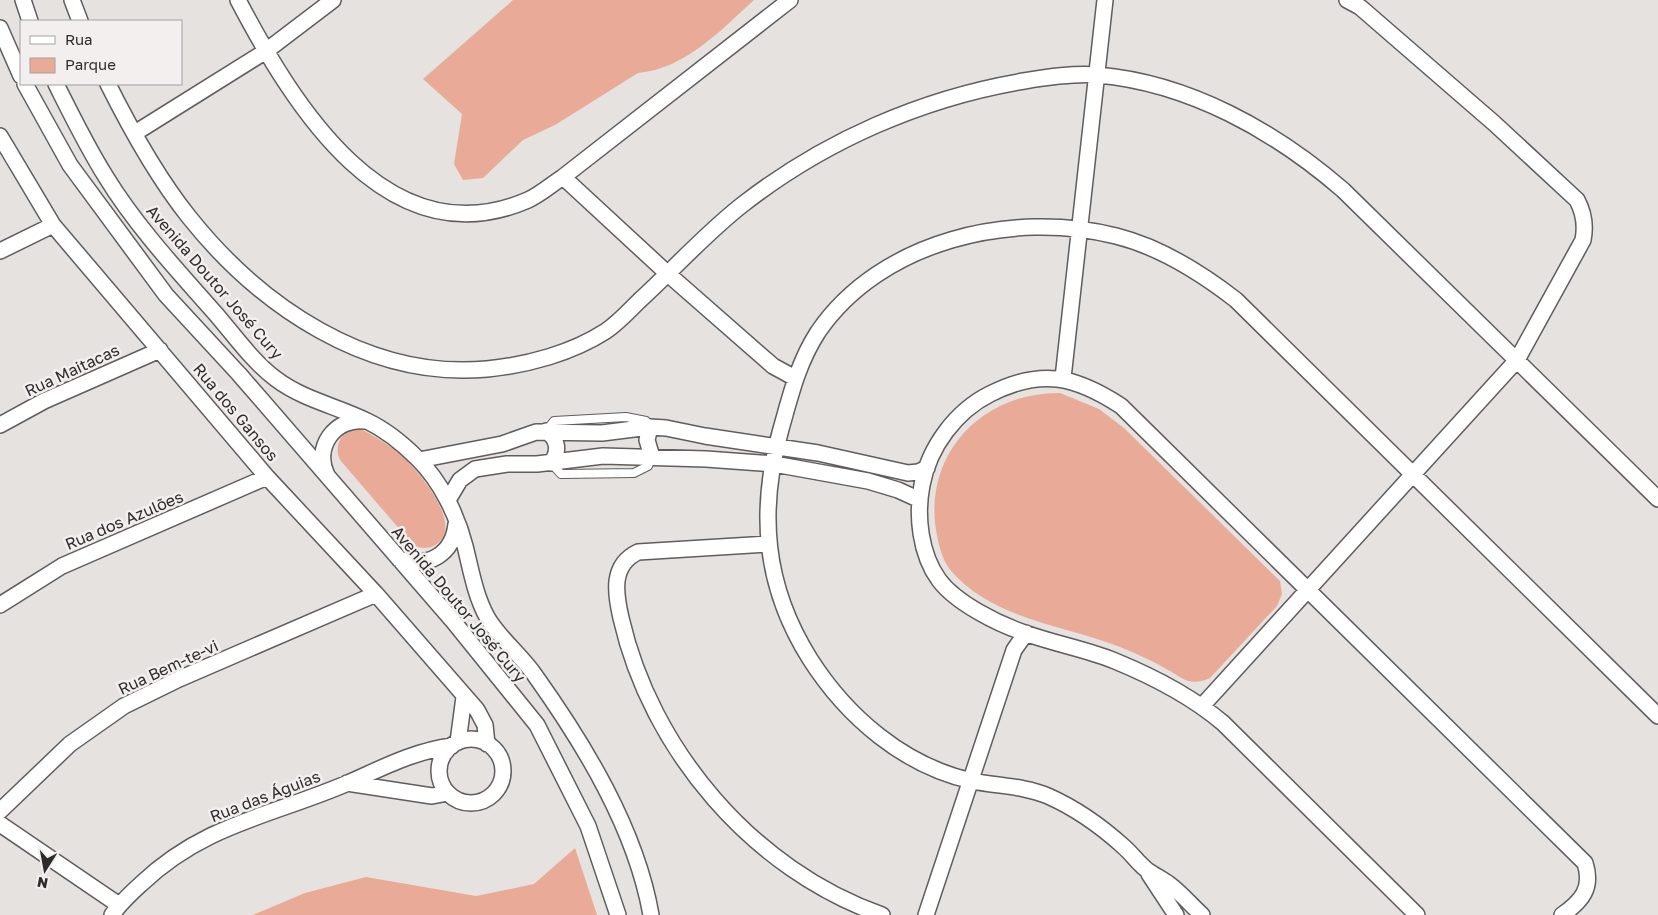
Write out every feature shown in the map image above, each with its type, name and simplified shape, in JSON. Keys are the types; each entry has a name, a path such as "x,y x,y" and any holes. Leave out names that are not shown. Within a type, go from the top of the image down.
{"street":[{"path":"23,0 30,20"},
{"path":"72,0 80,20"},
{"path":"238,0 266,51 299,102 339,150 379,186 409,202 444,212 497,210 531,198 563,177 790,0"},
{"path":"135,133 266,51 333,0"},
{"path":"1063,378 1105,0"},
{"path":"1202,706 1517,360 1583,240 1585,223 1577,200 1495,124 1357,2"},
{"path":"0,28 20,74"},
{"path":"109,85 135,133 187,215 243,275 284,308 349,346 391,360 434,368 478,370 546,357 574,347 608,330 715,228 747,201 795,168 853,135 913,110 974,91 1037,79 1097,74 1137,82 1196,100 1244,121 1296,152 1343,190 1658,499"},
{"name":"Avenida Doutor José Cury","path":"26,85 70,165 155,280 453,621 537,725 588,826 618,915"},
{"name":"Avenida Doutor José Cury","path":"56,85 81,135 107,180 165,256 257,360 276,379 308,399 369,422 397,440 419,460 437,482 448,500 464,544 479,601 488,620 528,667 564,716 593,767 626,833 651,915"},
{"name":"Rua dos Gansos","path":"0,136 53,225 267,477 376,594 477,710 486,725 487,744"},
{"path":"563,177 668,274 773,366 795,378"},
{"path":"0,251 53,225"},
{"path":"1202,915 1170,885 1146,869 1122,846 1091,822 1048,796 1030,790 971,781 931,768 904,753 871,730 837,696 809,658 794,630 779,592 766,520 768,487 776,446 795,378 810,346 836,310 861,288 901,261 946,242 988,231 1032,227 1080,229 1116,236 1154,250 1194,270 1236,300 1658,716"},
{"name":"Rua Maitacas","path":"0,425 44,402 160,350"},
{"path":"1418,915 1223,723 1202,706 1163,683 1116,661 1088,651 1026,634 990,618 972,607 939,580 931,566 921,534 920,500 927,468 941,438 950,426 973,404 1001,389 1016,384 1039,379 1063,378 1107,397 1134,417 1585,863 1588,877 1586,891 1577,904 1562,915"},
{"path":"329,478 323,463 324,446 328,438 346,423 353,421 369,422"},
{"path":"419,460 497,445 530,433 546,431 602,433 650,427 776,446 908,473 918,472 927,468"},
{"path":"650,427 647,440 652,457"},
{"path":"546,431 554,438 557,448 551,463"},
{"path":"448,500 460,480 475,469 507,464 551,463 603,456 774,464 868,481 898,490 920,500"},
{"name":"Rua dos Azulões","path":"0,606 62,566 267,477"},
{"path":"399,559 417,563 435,559 448,547 455,532 456,524"},
{"path":"769,544 638,552 631,555 620,568 616,580 619,610 626,642 640,681 666,734 718,802 762,844 810,881 836,897 882,915"},
{"name":"Rua Bem-te-vi","path":"0,811 70,744 124,706 179,679 376,594"},
{"path":"926,915 1014,650 1026,634"},
{"path":"455,744 464,697"},
{"path":"468,739 487,744 495,750 503,768 499,787 485,800 465,803 448,793 442,784 440,764 444,754 455,744 468,739"},
{"name":"Rua das Águias","path":"116,910 161,865 194,843 243,821 347,783 403,758 432,748 455,744"},
{"path":"347,783 432,796 448,793"},
{"path":"0,824 116,910"},
{"path":"1146,869 1176,915"}],"green space":[{"path":"513,0 754,0 715,35 687,56 655,70 638,73 555,125 523,140 483,178 463,180 454,164 462,114 423,79"},
{"path":"1060,393 1099,409 1124,428 1280,581 1282,594 1277,606 1210,678 1194,682 1188,681 1120,647 1009,611 969,588 948,567 940,549 936,529 935,496 941,470 952,448 968,429 987,414 1009,402 1033,395"},
{"path":"359,428 381,440 401,455 435,496 445,522 445,533 439,542 433,546 421,548 414,546 340,460 338,444 340,439 348,432"},
{"path":"575,848 597,915 253,915 305,893 366,877 476,896 534,884"}]}
